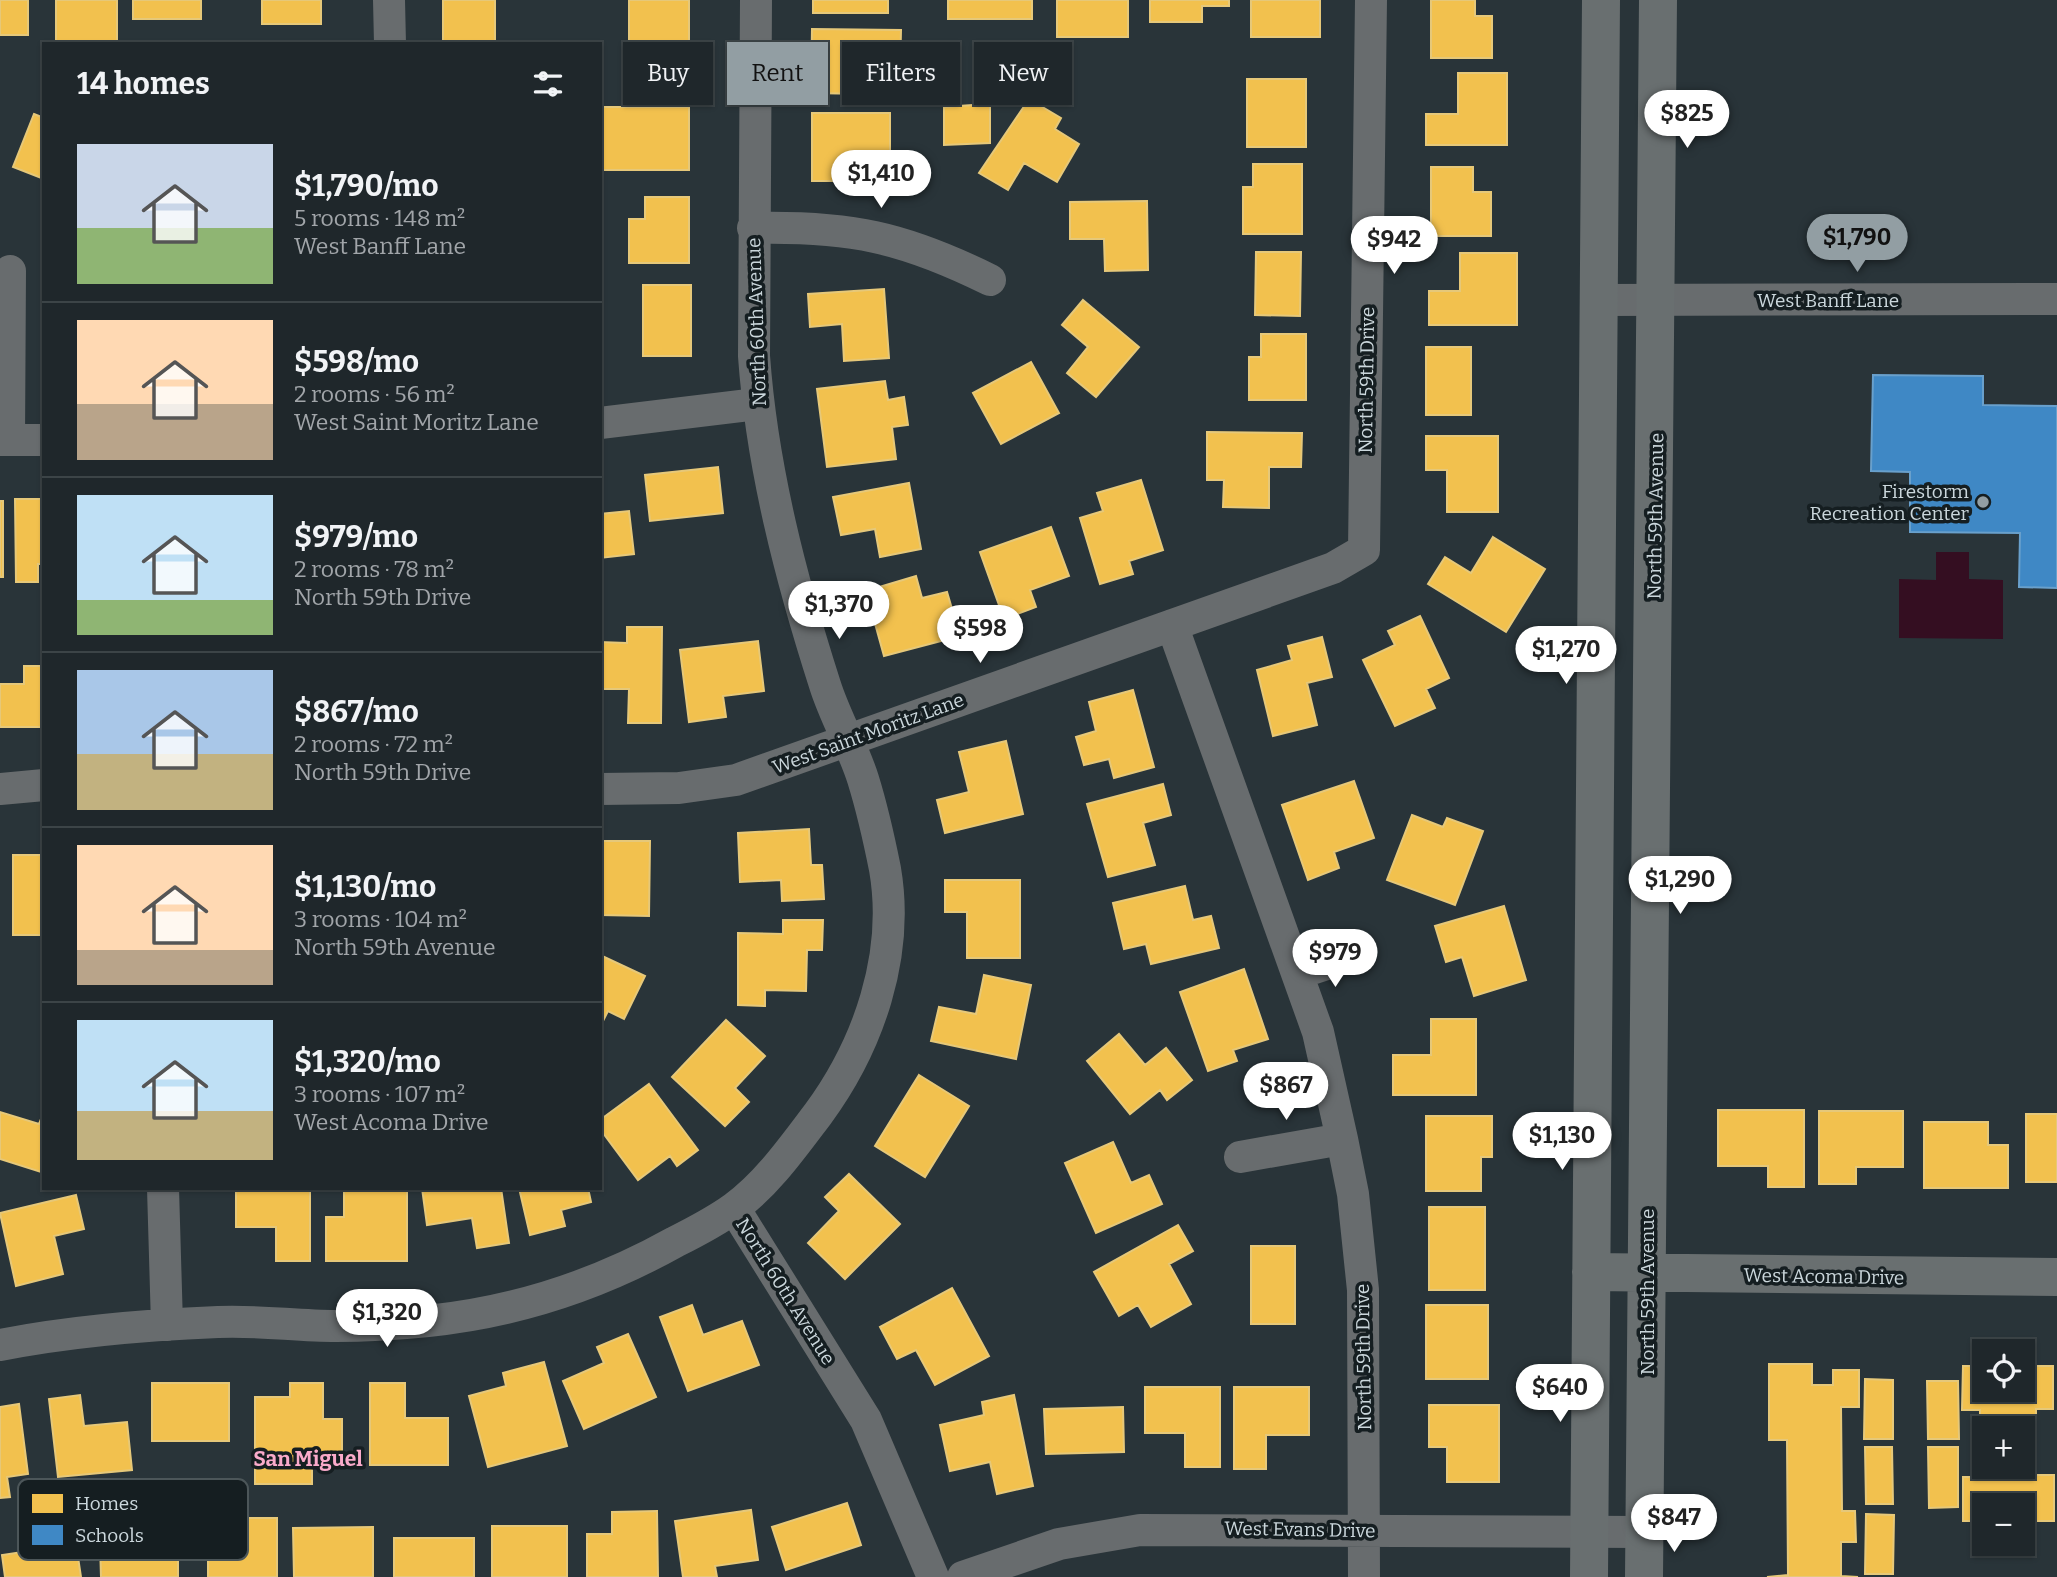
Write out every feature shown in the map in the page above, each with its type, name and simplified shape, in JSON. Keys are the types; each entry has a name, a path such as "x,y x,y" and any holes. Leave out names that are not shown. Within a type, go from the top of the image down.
{"main road":[{"path":"1589,1577 1601,0"},
{"name":"North 59th Avenue","path":"1644,1577 1658,0"},
{"name":"West Acoma Drive","path":"1591,1272 2057,1277"}],"street":[{"path":"389,0 390,42"},
{"name":"North 60th Avenue","path":"755,0 753,229 757,404 798,594 827,690 862,776 886,873 886,928 882,976 869,1020 845,1077 774,1170 734,1208 866,1420 933,1577"},
{"name":"North 59th Drive","path":"1364,550 1371,0"},
{"path":"753,229 802,228 860,233 904,243 989,280"},
{"path":"10,271 4,440 42,440"},
{"name":"West Banff Lane","path":"1599,300 2057,299"},
{"path":"602,423 757,404"},
{"name":"West Saint Moritz Lane","path":"602,789 679,788 736,780 1333,568 1364,550"},
{"name":"North 59th Drive","path":"1172,625 1299,973 1318,1032 1342,1139 1353,1194 1363,1290 1364,1577"},
{"path":"0,789 42,785"},
{"path":"1299,973 1354,955"},
{"path":"1240,1157 1342,1139"},
{"path":"163,1190 167,1325"},
{"path":"0,1345 72,1331 221,1322 338,1326 430,1321 514,1307 582,1287 637,1263 734,1208"},
{"name":"West Evans Drive","path":"963,1577 1059,1544 1140,1530 1644,1532"}],"shaded area":[{"path":"1936,552 1969,552 1969,579 2003,580 2003,639 1899,638 1899,579 1936,580"}],"building: Homes":[{"path":"0,0 28,0 28,35 0,35"},
{"path":"56,0 117,0 117,42 56,42"},
{"path":"133,0 201,0 201,19 133,19"},
{"path":"262,0 321,0 321,24 262,24"},
{"path":"443,0 495,0 495,42 443,42"},
{"path":"629,0 689,0 689,42 629,42"},
{"path":"813,0 888,0 888,13 813,13"},
{"path":"948,0 1032,0 1032,19 948,19"},
{"path":"1057,0 1128,0 1128,37 1057,37"},
{"path":"1150,0 1229,0 1229,6 1202,6 1202,22 1150,22"},
{"path":"1251,0 1320,0 1320,37 1251,37"},
{"path":"1431,0 1475,0 1475,16 1492,16 1492,58 1431,58"},
{"path":"812,29 901,30 901,42 842,42 842,94 828,93 828,42 812,42"},
{"path":"1458,73 1507,73 1507,145 1426,145 1426,114 1458,114"},
{"path":"1247,79 1306,79 1306,147 1247,147"},
{"path":"990,105 990,143 944,145 944,107"},
{"path":"1025,105 1039,105 1061,118 1055,129 1079,144 1057,182 1024,163 1008,190 979,173"},
{"path":"603,107 689,107 689,170 603,170"},
{"path":"812,113 890,113 890,181 812,181"},
{"path":"34,114 42,117 42,178 13,167"},
{"path":"1253,164 1302,164 1302,234 1243,234 1243,187 1253,187"},
{"path":"1431,167 1473,167 1473,192 1491,192 1491,236 1431,236"},
{"path":"645,197 689,197 689,263 629,263 629,219 645,219"},
{"path":"1147,201 1148,270 1105,271 1104,239 1070,239 1070,202"},
{"path":"1256,252 1301,252 1300,316 1255,315"},
{"path":"1460,253 1517,253 1517,325 1429,325 1429,291 1460,291"},
{"path":"643,285 691,285 691,356 643,356"},
{"path":"884,289 889,358 844,361 842,324 810,327 808,294"},
{"path":"1083,300 1139,347 1096,397 1067,373 1088,347 1062,325"},
{"path":"1261,334 1306,334 1306,400 1249,400 1249,357 1261,357"},
{"path":"1426,347 1471,347 1471,415 1426,415"},
{"path":"1031,362 1059,413 1001,444 973,393"},
{"path":"885,381 888,400 904,397 908,425 892,427 896,459 827,467 817,389"},
{"path":"1207,432 1302,433 1301,467 1269,467 1269,508 1223,507 1224,480 1207,480"},
{"path":"1426,436 1498,436 1498,512 1447,512 1447,470 1426,470"},
{"path":"718,467 723,513 650,521 645,475"},
{"path":"1141,480 1163,550 1129,561 1133,574 1100,584 1080,518 1103,511 1097,493"},
{"path":"909,483 921,549 880,557 875,529 841,535 833,497"},
{"path":"15,499 42,499 42,564 38,564 38,582 16,582"},
{"path":"0,501 3,501 3,577 0,577"},
{"path":"629,511 634,554 602,558 602,514"},
{"path":"1051,527 1069,576 1030,590 1036,607 1004,619 980,552"},
{"path":"1493,537 1545,569 1506,632 1428,584 1445,557 1471,573"},
{"path":"916,576 922,598 947,592 960,636 884,656 866,591"},
{"path":"1420,616 1449,678 1426,689 1435,708 1395,726 1363,660 1395,645 1388,631"},
{"path":"627,627 662,627 661,723 628,723 629,689 602,689 602,642 627,643"},
{"path":"1322,637 1332,677 1307,683 1317,725 1273,736 1257,670 1292,660 1288,646"},
{"path":"758,641 764,691 723,696 726,717 689,722 680,650"},
{"path":"24,666 42,666 42,727 0,727 0,684 24,684"},
{"path":"1133,690 1154,767 1114,778 1109,759 1084,765 1076,737 1096,731 1089,702"},
{"path":"1006,741 1023,814 945,833 937,800 969,792 959,752"},
{"path":"1354,781 1374,838 1334,852 1339,868 1308,880 1282,805"},
{"path":"1163,784 1171,815 1143,823 1155,865 1108,877 1087,804"},
{"path":"1412,815 1443,827 1447,818 1483,831 1455,905 1387,880"},
{"path":"809,829 811,865 822,865 824,899 782,901 781,880 740,882 738,833"},
{"path":"602,841 650,841 649,916 602,915"},
{"path":"13,855 41,855 42,935 13,935"},
{"path":"945,880 1020,880 1020,958 967,958 967,912 945,912"},
{"path":"1185,886 1193,920 1211,916 1219,948 1151,964 1146,944 1124,949 1113,903"},
{"path":"1504,906 1526,980 1474,996 1462,957 1446,962 1435,926"},
{"path":"783,920 823,920 822,950 807,950 806,991 765,990 765,1006 738,1005 738,933 783,934"},
{"path":"602,956 645,976 624,1019 608,1011 602,1023"},
{"path":"1244,969 1268,1039 1233,1050 1237,1061 1208,1071 1180,992"},
{"path":"984,975 1031,985 1016,1059 931,1041 939,1007 976,1014"},
{"path":"1431,1019 1476,1019 1476,1095 1393,1095 1393,1055 1431,1055"},
{"path":"726,1020 765,1056 735,1088 749,1102 725,1126 672,1077"},
{"path":"1119,1034 1145,1065 1166,1048 1192,1080 1167,1100 1160,1090 1130,1114 1087,1061"},
{"path":"919,1075 969,1106 925,1177 875,1146"},
{"path":"649,1084 698,1150 677,1166 670,1156 638,1180 602,1132 602,1119"},
{"path":"1718,1110 1804,1110 1804,1187 1768,1187 1768,1166 1718,1166"},
{"path":"1819,1111 1903,1111 1903,1167 1856,1167 1856,1184 1819,1184"},
{"path":"0,1112 39,1124 42,1116 42,1172 0,1159"},
{"path":"2026,1114 2057,1114 2057,1182 2026,1182"},
{"path":"1426,1116 1492,1116 1492,1157 1481,1157 1481,1191 1426,1191"},
{"path":"1924,1122 1988,1122 1988,1145 2008,1145 2008,1188 1924,1188"},
{"path":"1113,1142 1131,1183 1149,1175 1162,1204 1096,1233 1065,1163"},
{"path":"849,1174 900,1224 845,1279 808,1243 839,1211 825,1197"},
{"path":"236,1190 310,1190 310,1261 276,1261 276,1227 236,1227"},
{"path":"344,1190 407,1190 407,1261 326,1261 326,1217 344,1217"},
{"path":"422,1190 501,1190 509,1243 477,1248 472,1218 427,1225"},
{"path":"519,1190 588,1190 591,1202 561,1210 565,1226 530,1235"},
{"path":"76,1195 84,1229 54,1236 63,1274 16,1286 0,1213"},
{"path":"1429,1207 1485,1207 1485,1290 1429,1290"},
{"path":"1178,1225 1193,1251 1169,1264 1191,1304 1151,1327 1138,1305 1119,1316 1094,1272"},
{"path":"1251,1246 1295,1246 1295,1324 1251,1324"},
{"path":"952,1288 989,1356 935,1385 916,1350 897,1359 880,1327"},
{"path":"692,1305 703,1335 742,1321 759,1365 688,1391 660,1317"},
{"path":"1426,1305 1488,1305 1488,1379 1426,1379"},
{"path":"628,1334 656,1397 584,1429 563,1381 604,1363 597,1347"},
{"path":"544,1362 567,1446 488,1467 469,1396 506,1386 503,1373"},
{"path":"1769,1364 1812,1364 1812,1385 1833,1385 1833,1370 1859,1370 1859,1407 1841,1407 1842,1511 1855,1511 1856,1542 1841,1542 1841,1576 1858,1577 1767,1577 1788,1575 1787,1440 1769,1440"},
{"path":"1963,1366 1972,1366 1972,1402 2035,1402 2035,1366 2053,1366 2053,1409 2036,1409 2036,1475 2054,1475 2054,1521 2035,1521 2035,1493 1972,1493 1972,1521 1963,1521 1963,1477 2035,1479 2035,1416 1980,1416 1980,1410 1962,1410"},
{"path":"1865,1379 1893,1380 1893,1439 1864,1439"},
{"path":"1927,1381 1958,1381 1959,1439 1928,1439"},
{"path":"152,1383 229,1383 229,1441 152,1441"},
{"path":"290,1383 323,1383 323,1419 342,1419 342,1455 312,1455 312,1484 255,1484 255,1397 290,1397"},
{"path":"370,1383 405,1383 405,1418 448,1418 448,1465 370,1465"},
{"path":"1145,1387 1220,1387 1220,1467 1185,1467 1185,1433 1145,1433"},
{"path":"1234,1387 1309,1387 1309,1435 1266,1435 1266,1469 1234,1469"},
{"path":"80,1395 84,1426 127,1422 132,1470 58,1477 49,1399"},
{"path":"1014,1395 1033,1486 997,1494 990,1462 950,1471 940,1425 984,1415 982,1402"},
{"path":"19,1404 28,1474 7,1477 10,1497 0,1498 0,1407"},
{"path":"1429,1405 1499,1405 1499,1482 1447,1482 1447,1447 1429,1447"},
{"path":"1123,1407 1124,1452 1046,1454 1044,1409"},
{"path":"1865,1447 1892,1447 1893,1504 1866,1504"},
{"path":"1928,1447 1958,1447 1958,1507 1929,1508"},
{"path":"847,1503 861,1545 786,1570 772,1527"},
{"path":"751,1510 758,1560 715,1566 717,1577 683,1577 675,1521"},
{"path":"657,1511 658,1577 587,1577 587,1534 612,1534 612,1512"},
{"path":"1866,1514 1894,1515 1893,1574 1865,1574"},
{"path":"248,1518 277,1518 277,1577 208,1577 208,1560 248,1560"},
{"path":"492,1526 567,1526 567,1577 492,1577"},
{"path":"373,1527 373,1577 294,1577 293,1528"},
{"path":"394,1538 474,1538 474,1577 394,1577"},
{"path":"18,1553 18,1560 78,1560 81,1577 5,1577 2,1555"},
{"path":"100,1560 178,1560 178,1577 101,1577"}],"building: Schools":[{"name":"Firestorm Recreation Center","path":"1873,375 1983,376 1983,405 2057,406 2057,588 2019,587 2020,533 1910,532 1910,472 1871,471"}],"place":[{"name":"Firestorm Recreation Center","path":"1983,502"}],"district":[{"name":"San Miguel","path":"308,1459"}]}
